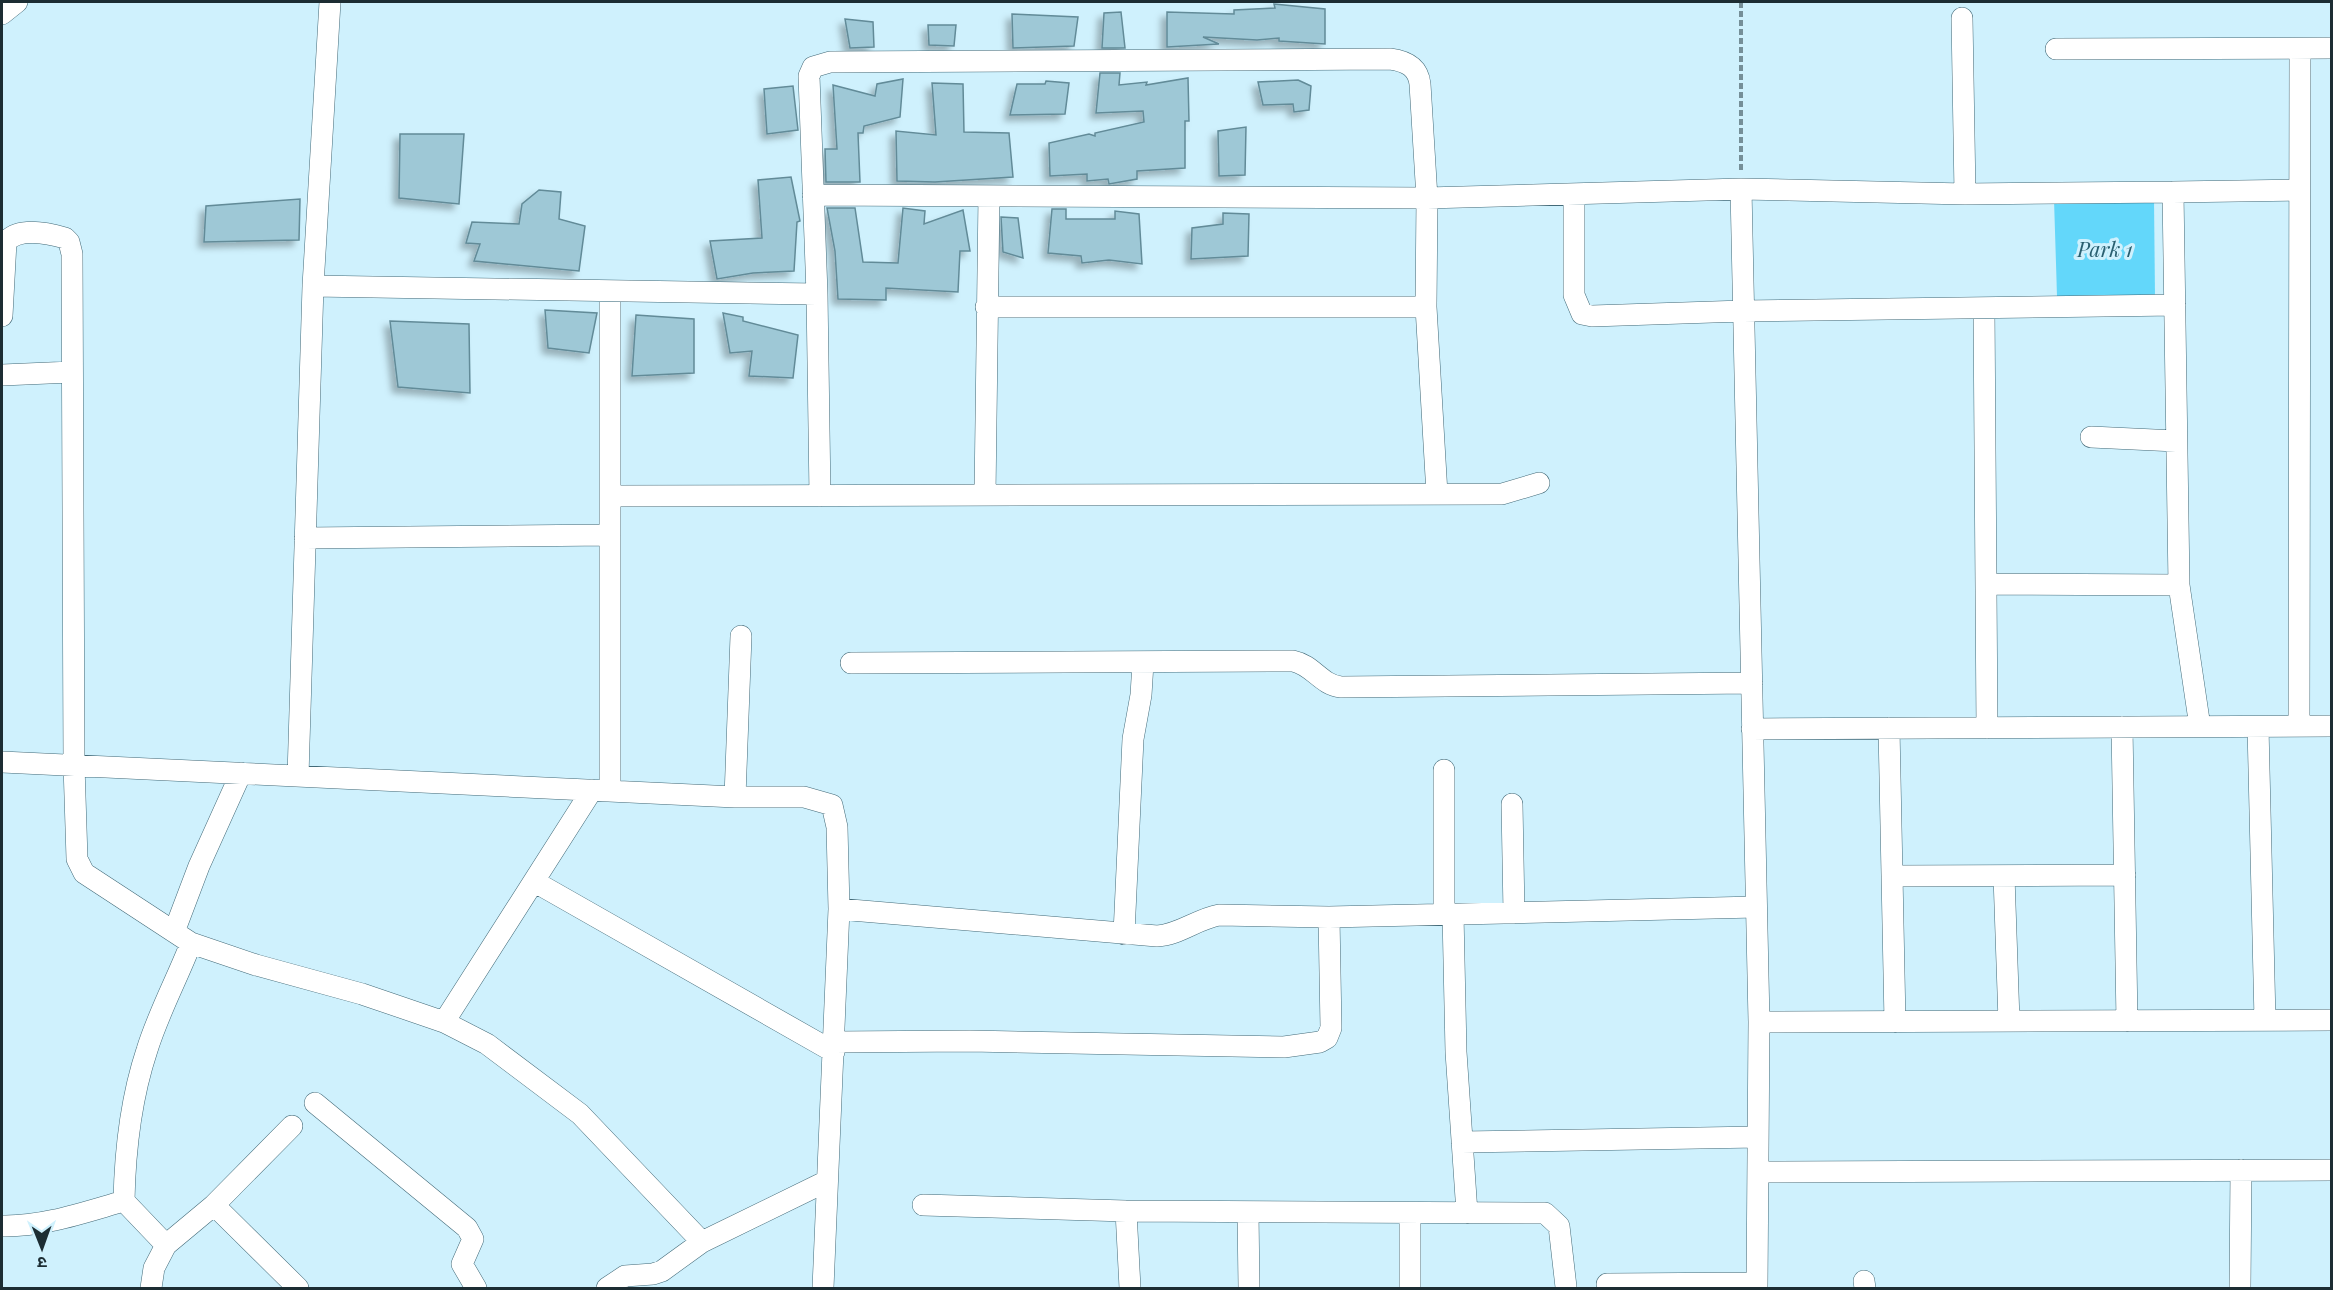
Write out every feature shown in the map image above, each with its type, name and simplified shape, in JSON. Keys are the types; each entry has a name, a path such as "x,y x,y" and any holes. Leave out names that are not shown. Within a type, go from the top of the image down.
{"street":[{"path":"2,14 17,2"},
{"path":"298,776 314,286 330,2"},
{"path":"1962,18 1965,194"},
{"path":"2056,50 2331,48"},
{"path":"2298,726 2300,49"},
{"path":"820,496 817,294 809,76 813,67 830,62 1390,59 1408,63 1419,76 1427,198 1426,307 1437,494"},
{"path":"1608,1284 1757,1286 1759,1022 1741,189"},
{"path":"813,195 1427,198 1574,196 1741,189 1965,194 2298,190"},
{"path":"2173,192 2178,585 2200,727"},
{"path":"985,495 989,196"},
{"path":"1574,196 1574,295 1582,314 1606,316 1743,311 2175,305"},
{"path":"2,316 6,242 11,235 20,233 65,238 69,242 72,254 74,765 77,858 80,867 88,877 182,938 256,965 362,994 444,1022 487,1044 580,1114 702,1242"},
{"path":"314,286 817,294"},
{"path":"444,1022 535,882 601,790 610,535 610,291"},
{"path":"986,307 1426,307"},
{"path":"1984,308 1987,728"},
{"path":"2,375 72,372"},
{"path":"2091,438 2176,441"},
{"path":"610,496 1502,494 1539,483"},
{"path":"305,538 610,535"},
{"path":"1986,585 2178,585"},
{"path":"735,797 741,636"},
{"path":"851,663 1293,661 1309,666 1326,683 1341,687 1752,683"},
{"path":"1124,934 1133,739 1141,695 1143,663"},
{"path":"1752,729 2331,726"},
{"path":"2122,727 2127,1021"},
{"path":"2258,727 2265,1020"},
{"path":"1889,728 1895,1022"},
{"path":"5,757 74,765 735,797 804,797 832,805 837,827 839,909 823,1288"},
{"path":"1444,770 1456,1052 1467,1213"},
{"path":"166,1245 124,1201 128,1140 135,1094 182,938 199,866 241,773"},
{"path":"1512,804 1514,913"},
{"path":"1892,876 2124,875"},
{"path":"2004,876 2009,1021"},
{"path":"535,882 834,1047 970,1041 1284,1047 1320,1042 1327,1038 1331,1028 1329,917"},
{"path":"839,909 1164,936 1205,918 1219,915 1329,917 1756,907"},
{"path":"1759,1022 2331,1020"},
{"path":"315,1103 467,1228 473,1239 462,1264 476,1288"},
{"path":"151,1288 154,1268 166,1245 214,1205 292,1126"},
{"path":"1462,1142 1758,1137"},
{"path":"2240,1288 2241,1170"},
{"path":"1758,1172 2331,1170"},
{"path":"607,1288 625,1276 662,1271 702,1242 827,1181"},
{"path":"2,1226 20,1227 124,1201"},
{"path":"214,1205 298,1288"},
{"path":"923,1205 1126,1211 1545,1213 1559,1226 1566,1287"},
{"path":"1126,1211 1130,1288"},
{"path":"1248,1212 1249,1288"},
{"path":"1410,1213 1410,1288"}],"path":[{"path":"1741,2 1741,189"}],"green space":[{"name":"Park 1","path":"2054,199 2154,199 2155,297 2057,296"}],"building":[{"path":"1274,4 1325,9 1325,44 1279,41 1279,38 1257,40 1203,37 1219,44 1167,47 1167,12 1234,14 1234,10 1275,8"},
{"path":"1121,12 1125,48 1102,48 1104,13"},
{"path":"1012,14 1078,17 1074,46 1013,48"},
{"path":"845,19 873,22 874,47 850,48"},
{"path":"928,25 956,25 954,46 929,45"},
{"path":"1100,73 1120,73 1119,85 1147,82 1146,85 1188,78 1189,121 1185,121 1185,168 1137,171 1137,179 1109,184 1108,179 1087,181 1087,174 1050,176 1049,143 1089,134 1095,136 1095,133 1144,122 1143,111 1096,113"},
{"path":"903,79 900,117 864,126 863,133 858,133 860,182 826,182 825,149 837,149 833,85 875,96 877,84"},
{"path":"1298,80 1311,86 1309,110 1294,112 1293,104 1263,105 1258,82"},
{"path":"1046,81 1069,83 1065,114 1010,115 1017,84 1045,84"},
{"path":"932,83 963,84 964,132 1009,133 1013,177 935,182 897,181 896,131 936,135"},
{"path":"793,86 798,130 767,134 764,89"},
{"path":"1246,127 1245,175 1219,176 1218,131"},
{"path":"400,134 464,134 459,204 399,198"},
{"path":"791,177 800,221 797,222 794,271 753,273 717,279 710,241 762,238 758,180"},
{"path":"539,190 561,192 559,219 585,226 579,271 474,261 480,244 466,243 472,222 519,224 522,204"},
{"path":"300,199 299,240 204,242 206,206"},
{"path":"827,208 855,208 863,262 898,263 903,208 925,211 924,224 963,210 970,251 960,251 958,292 886,288 886,300 838,299 835,251"},
{"path":"1052,209 1066,209 1066,219 1115,219 1115,211 1139,214 1142,264 1109,260 1082,263 1081,256 1048,253"},
{"path":"1223,213 1249,214 1248,256 1191,259 1192,228 1223,224"},
{"path":"1001,217 1018,218 1023,258 1003,252"},
{"path":"545,310 597,313 589,353 548,348"},
{"path":"723,313 743,317 743,321 798,335 793,378 749,376 752,351 730,353"},
{"path":"636,315 694,319 694,373 632,376"},
{"path":"390,321 469,324 470,393 398,387"}]}
